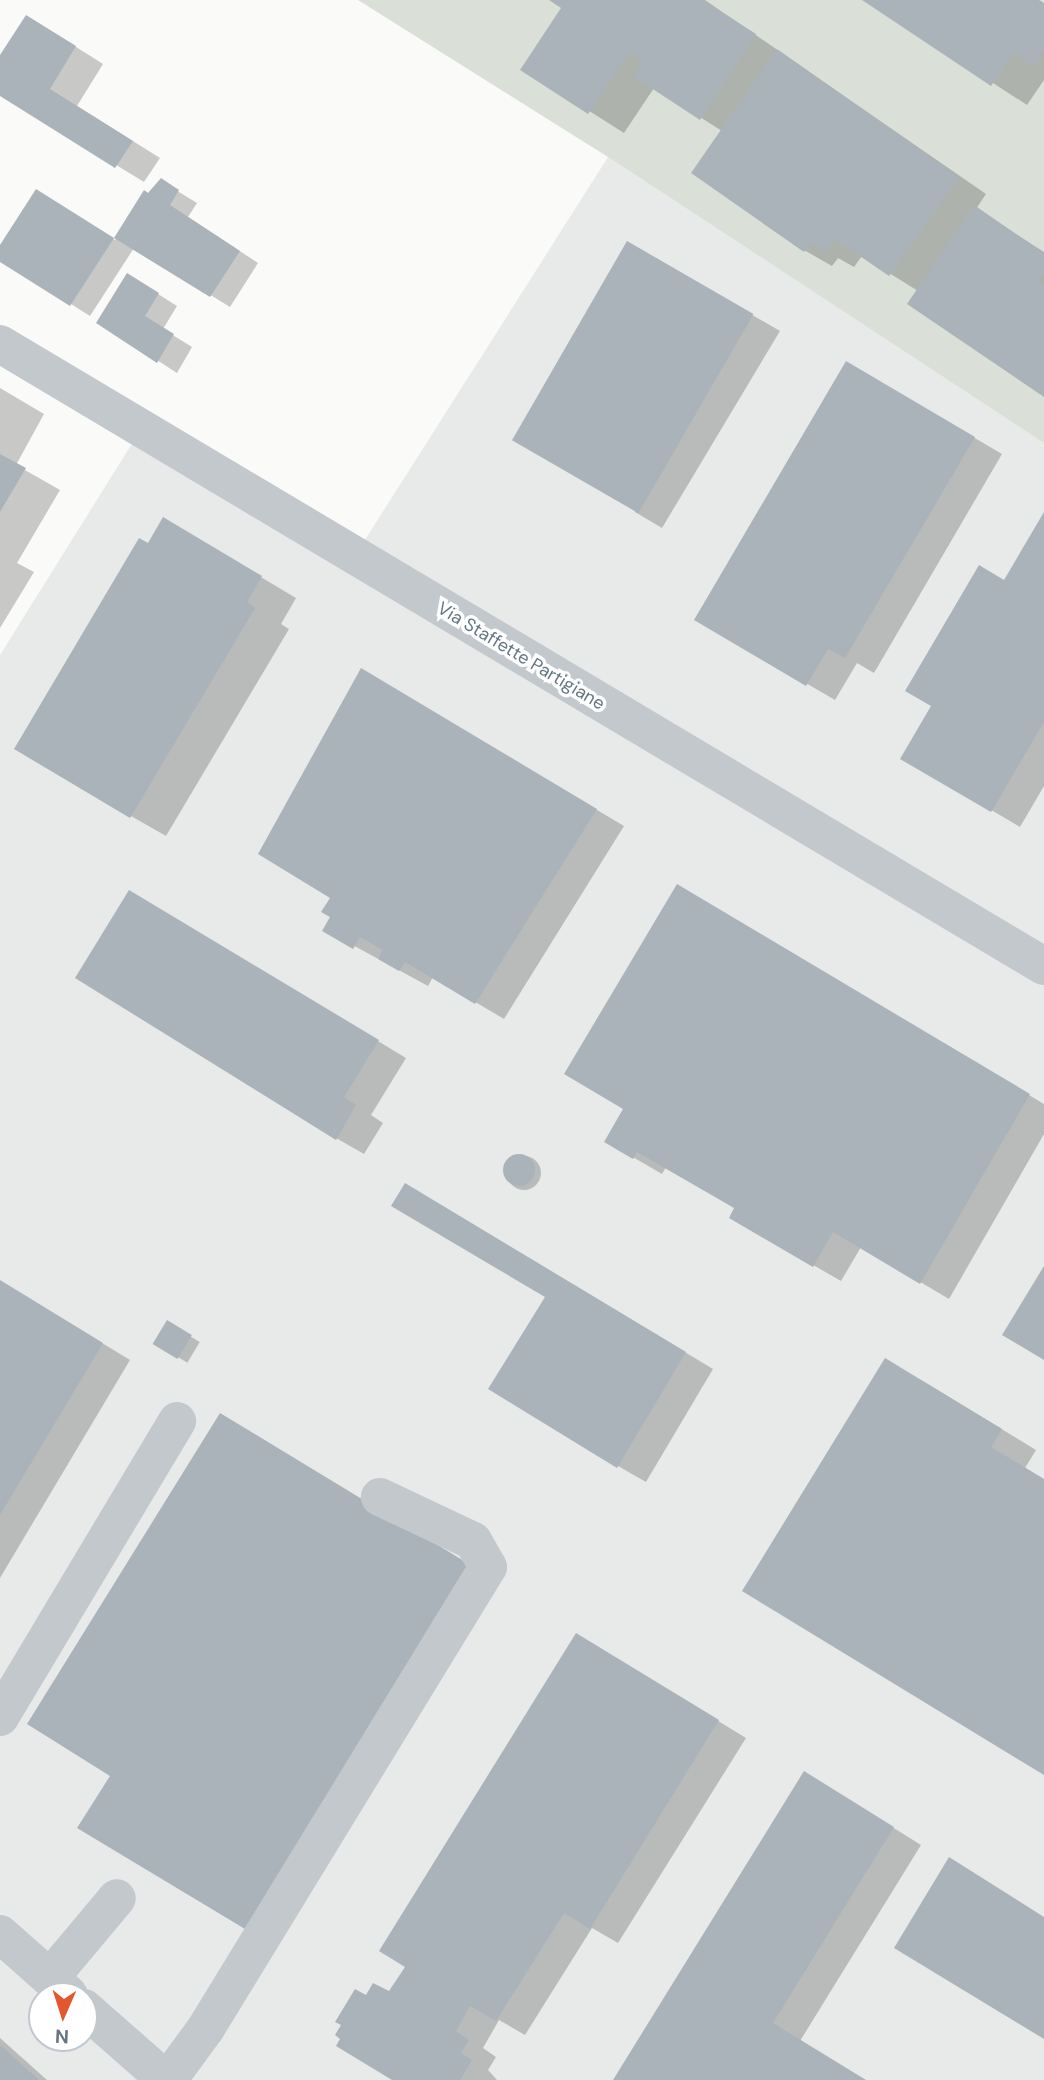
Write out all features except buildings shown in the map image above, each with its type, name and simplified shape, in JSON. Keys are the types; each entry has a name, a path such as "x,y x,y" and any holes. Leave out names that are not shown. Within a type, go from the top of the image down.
{"street":[{"name":"Via Staffette Partigiane","path":"0,344 1044,966"},
{"path":"0,1717 177,1421"},
{"path":"98,2020 167,2080 213,2016 488,1567 473,1541 380,1497"},
{"path":"64,1982 117,1898"},
{"path":"0,1934 55,1982"}],"shaded area":[{"path":"358,0 1044,0 1044,443 608,157"},
{"path":"608,157 1044,443 1044,2080 0,2080 0,655 143,426 363,543"}]}
